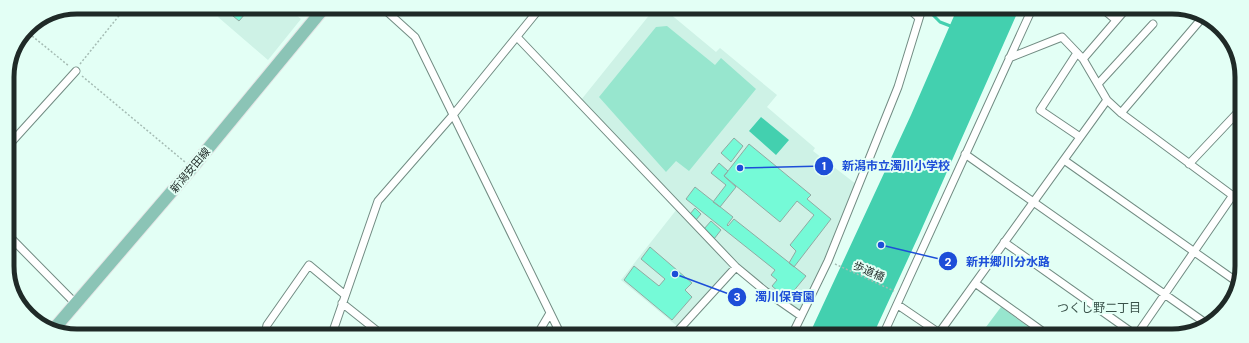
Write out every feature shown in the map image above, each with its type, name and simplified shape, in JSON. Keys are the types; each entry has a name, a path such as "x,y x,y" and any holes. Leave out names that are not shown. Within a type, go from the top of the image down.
{"main road":[{"name":"新潟安田線","path":"57,325 192,168 319,14"}],"street":[{"path":"390,14 416,37 558,329"},
{"path":"334,329 378,201 453,115 535,14"},
{"path":"915,14 919,18"},
{"path":"795,329 828,261 898,87 920,14"},
{"path":"886,329 1030,14"},
{"path":"1109,14 1116,20"},
{"path":"1080,137 1040,110 1080,56 1121,14"},
{"path":"1121,114 1200,20"},
{"path":"1098,84 1153,24"},
{"path":"517,37 736,267 765,291 801,316"},
{"path":"1010,58 1062,37 1080,56 1107,100 1121,114 1233,195 1141,329"},
{"path":"14,139 76,71"},
{"path":"944,329 1033,201 1107,100"},
{"path":"1189,164 1235,115"},
{"path":"965,154 1202,321"},
{"path":"1064,160 1234,279"},
{"path":"14,241 76,305"},
{"path":"1004,242 1126,329"},
{"path":"266,329 266,325 309,265 345,295"},
{"path":"679,329 736,267"},
{"path":"975,283 1038,329"},
{"path":"342,303 374,329"},
{"path":"898,304 934,329"},
{"path":"541,329 550,313"}],"path":[{"path":"76,71 121,14"},
{"path":"30,34 192,168"},
{"name":"歩道橋","path":"840,267 891,289"}],"shaded area":[{"path":"221,14 295,14 301,19 268,60 218,17"},
{"path":"650,14 670,14 716,52 720,48 777,95 767,107 815,148 813,151 856,184 804,308 798,310 735,262 581,100"},
{"path":"955,14 1017,14 876,329 812,329 911,115"},
{"path":"667,26 715,65 721,58 756,89 689,171 676,161 666,172 599,97 656,27"},
{"path":"761,117 789,140 776,155 749,131"},
{"path":"677,209 730,267 677,326 621,280"},
{"path":"1001,307 1031,329 984,329"}],"building":[{"path":"231,14 245,14 239,21"},
{"path":"734,138 743,146 731,162 721,153"},
{"path":"749,144 811,195 807,199 831,219 794,267 789,263 796,251 790,245 814,215 797,201 780,222 724,176"},
{"path":"719,163 728,171 724,176 736,187 720,207 713,202 726,185 711,173"},
{"path":"695,187 733,217 727,225 728,226 734,219 806,276 787,299 772,286 777,280 771,275 775,270 686,199"},
{"path":"695,208 701,214 696,220 690,214"},
{"path":"711,221 721,230 714,239 704,229"},
{"path":"650,247 692,283 685,290 692,297 672,320 624,280 634,266 659,286 665,279 641,259"}],"waterway":[{"path":"932,14 940,22 953,27"}],"place":[{"name":"新潟市立濁川小学校","path":"740,168"},
{"name":"新井郷川分水路","path":"881,245"},
{"name":"濁川保育園","path":"675,274"}],"district":[{"name":"つくし野二丁目","path":"1099,308"}]}
